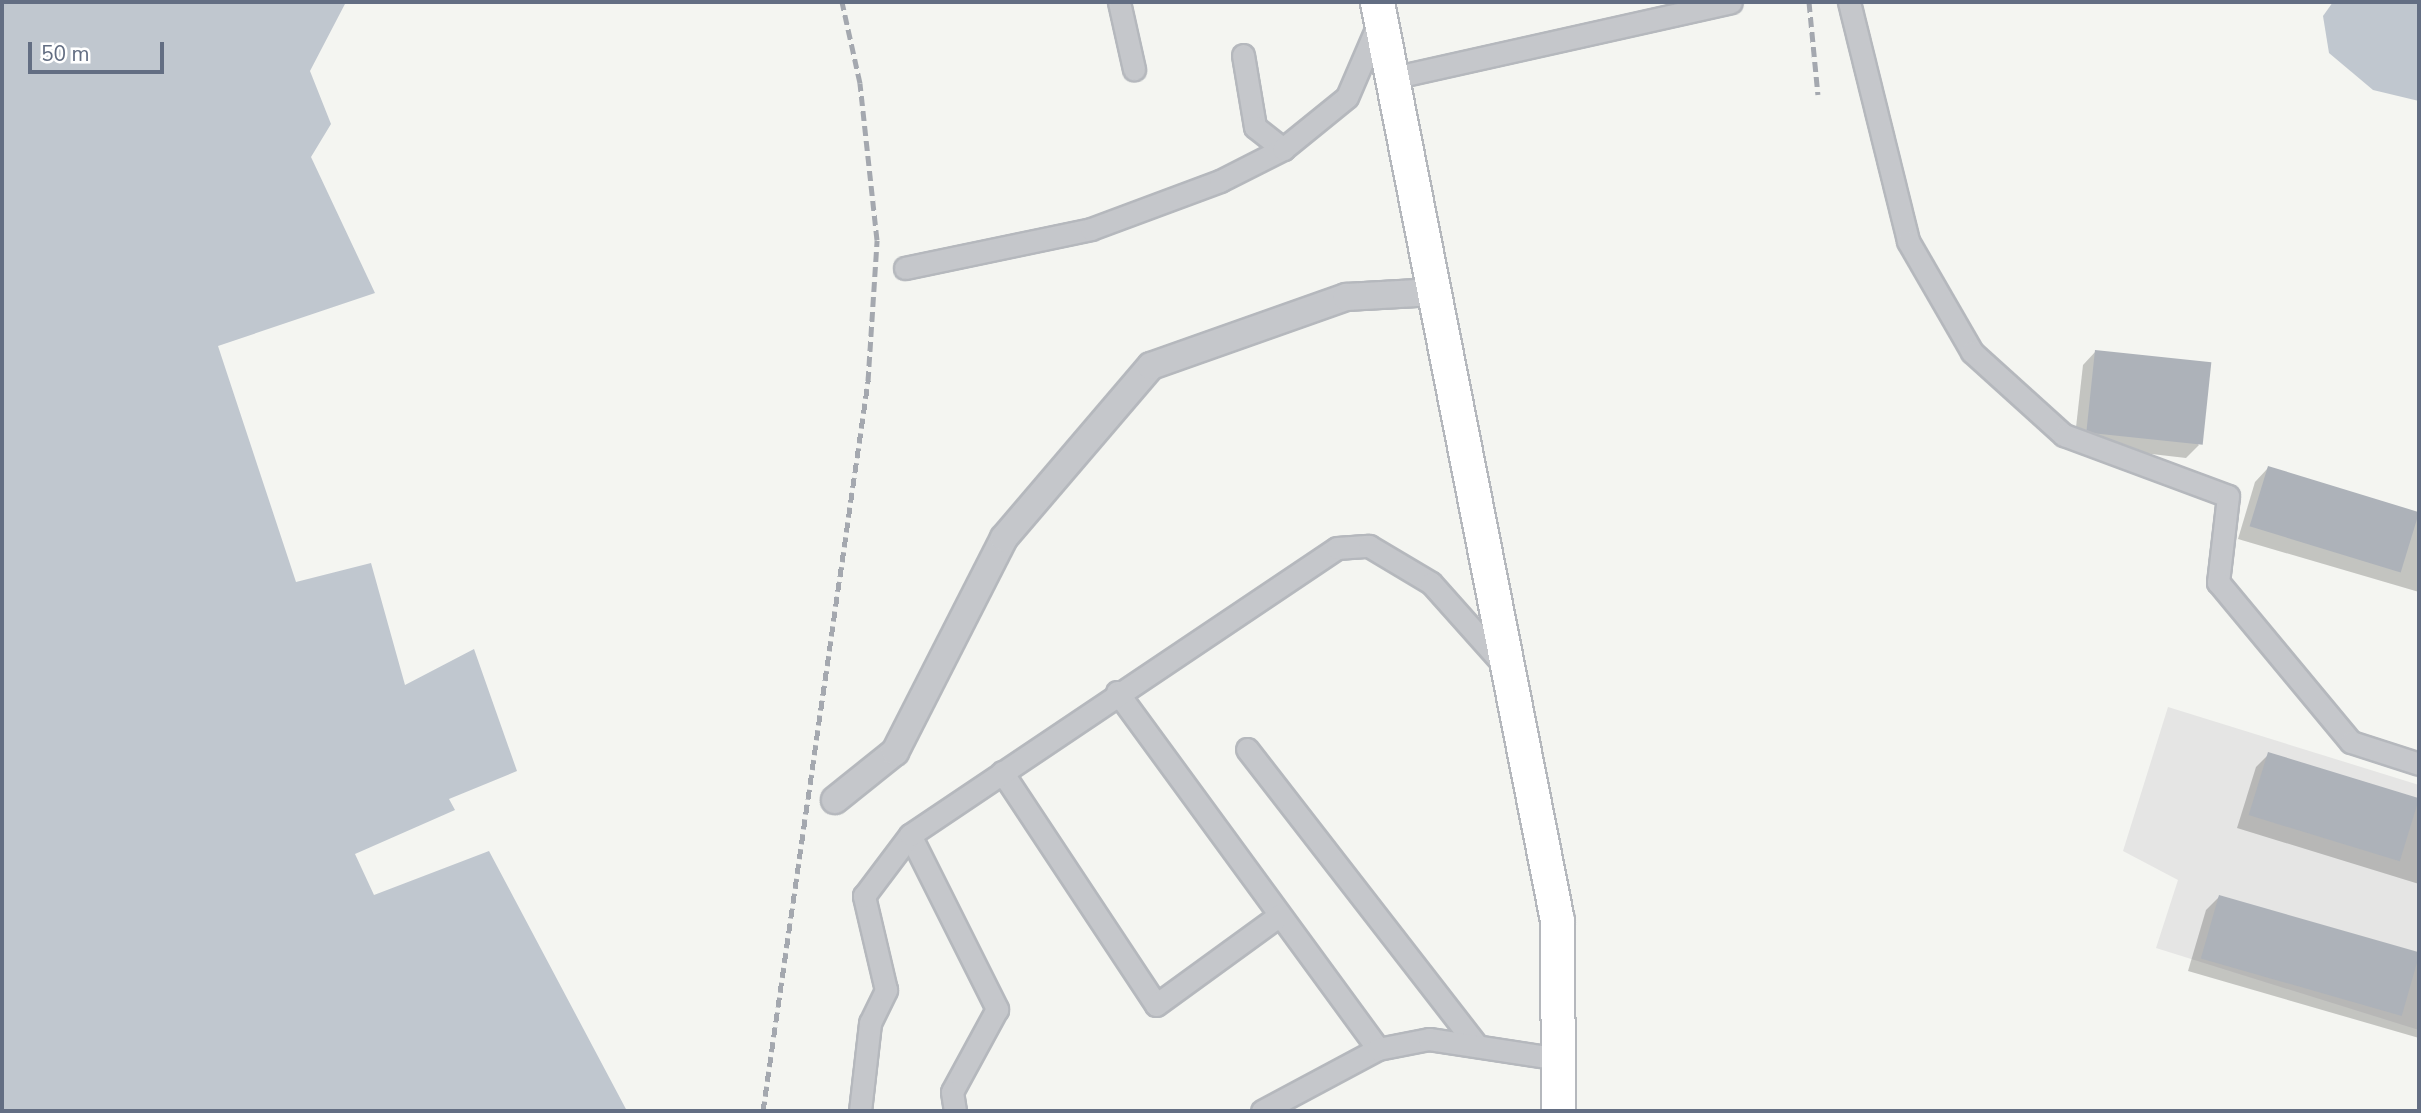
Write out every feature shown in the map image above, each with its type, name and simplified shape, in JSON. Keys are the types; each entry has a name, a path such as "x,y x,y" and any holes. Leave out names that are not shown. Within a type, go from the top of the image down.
{"main road":[{"path":"1378,11 1513,675 1557,920 1560,1059 1558,1111"}],"street":[{"path":"1119,2 1134,69"},
{"path":"1392,78 1731,2"},
{"path":"1849,2 1908,241 1972,352 2064,435 2228,496 2218,582 2350,742 2419,764"},
{"path":"905,268 1091,229 1220,181 1283,149 1347,97 1378,11"},
{"path":"1243,55 1255,127 1283,149"},
{"path":"835,800 895,752 1004,538 1151,366 1346,297 1435,292"},
{"path":"860,1111 870,1023 886,990 864,896 910,835 1118,692 1337,548 1369,546 1431,583 1513,675"},
{"path":"1118,692 1377,1049"},
{"path":"1247,748 1477,1046"},
{"path":"1002,772 1156,1005 1280,915"},
{"path":"910,835 997,1009 952,1092 955,1111"},
{"path":"1262,1111 1377,1049 1429,1039 1560,1059"}],"shaded area":[{"path":"2,2 346,2 310,71 331,124 311,157 375,293 218,346 296,582 371,563 405,685 474,649 517,771 449,799 455,810 355,854 374,895 489,851 627,1111 2,1111"},
{"path":"2333,2 2419,2 2419,101 2373,90 2329,53 2323,16"},
{"path":"2168,707 2419,785 2419,1030 2156,948 2178,880 2123,851"}],"building":[{"path":"2095,350 2211,362 2203,445 2086,433"},
{"path":"2268,466 2419,512 2401,572 2250,526"},
{"path":"2268,752 2419,798 2400,861 2249,815"},
{"path":"2219,895 2419,952 2402,1016 2201,958"}],"railway":[{"path":"763,1111 868,381 877,240 860,83 842,2"},
{"path":"1809,2 1818,95"}]}
